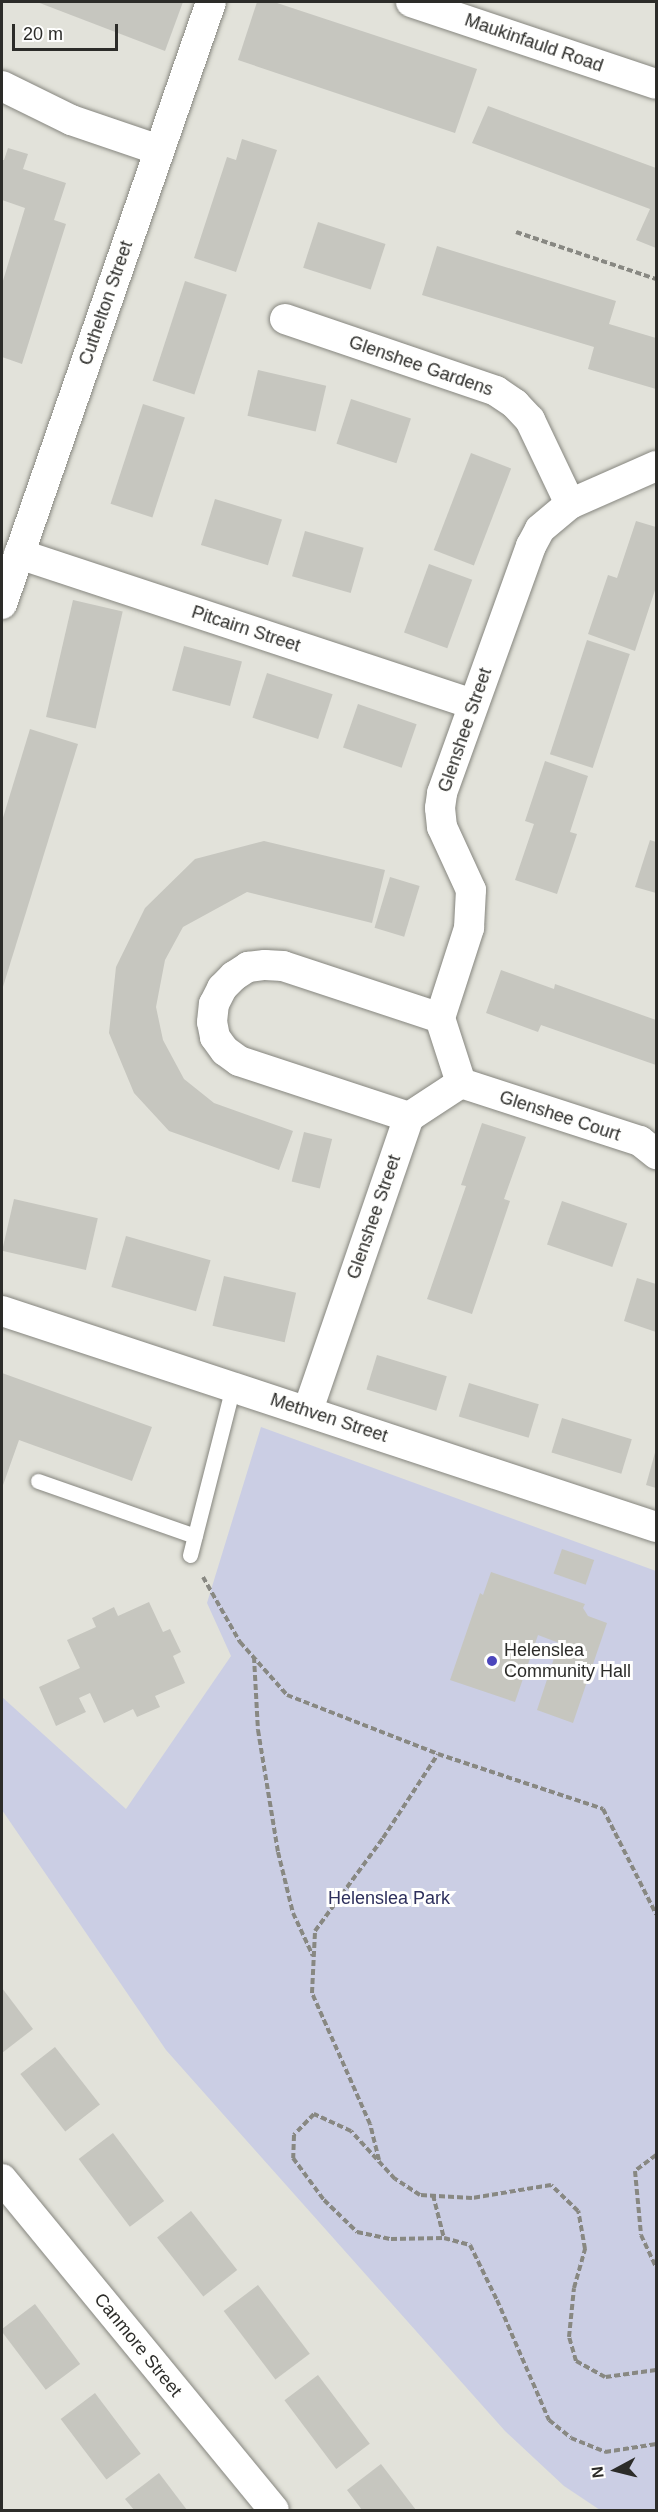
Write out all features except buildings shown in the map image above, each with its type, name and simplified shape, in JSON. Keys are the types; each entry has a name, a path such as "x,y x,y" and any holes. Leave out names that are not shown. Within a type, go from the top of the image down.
{"street":[{"name":"Cuthelton Street","path":"2,604 211,2"},
{"name":"Maukinfauld Road","path":"411,2 657,84"},
{"path":"2,86 71,120 159,150"},
{"name":"Glenshee Gardens","path":"285,319 496,391 515,404 530,420 570,504"},
{"name":"Glenshee Street","path":"440,1018 469,928 472,909 471,890 445,834 440,808 442,793 531,546 540,529 570,504 657,466"},
{"name":"Pitcairn Street","path":"19,554 473,704"},
{"path":"264,965 283,966 440,1018 461,1083 409,1117 239,1061 225,1051 215,1037 212,1022 214,1004 222,988 234,976 248,968 264,965"},
{"name":"Glenshee Court","path":"461,1083 640,1141 657,1154"},
{"name":"Glenshee Street","path":"308,1410 409,1117"},
{"name":"Methven Street","path":"2,1311 308,1410 657,1527"},
{"name":"Canmore Street","path":"2,2178 274,2511"}],"lane":[{"path":"190,1555 233,1386"},
{"path":"38,1481 195,1536"}],"path":[{"path":"516,232 657,279"},
{"path":"190,1555 240,1642 287,1695 438,1754 603,1809 657,1914"},
{"path":"254,1657 258,1730 278,1852 293,1913 314,1957"},
{"path":"380,2162 370,2124 312,1993 315,1931 383,1838 438,1754"},
{"path":"657,2370 605,2377 576,2361 568,2337 574,2288 585,2249 578,2211 551,2185 472,2198 420,2195 395,2180 351,2131 315,2114 294,2135 294,2158 324,2200 357,2232 391,2239 444,2238 470,2245 497,2300 549,2420 571,2438 605,2452 657,2444"},
{"path":"657,2155 634,2171 641,2235 657,2267"},
{"path":"433,2194 444,2238"}],"green space":[{"name":"Helenslea Park","path":"261,1427 656,1571 656,2510 600,2510 564,2486 505,2431 166,2050 2,1810 2,1697 126,1809 231,1656 207,1603"}],"place":[{"name":"Helenslea Community Hall","path":"492,1661"}]}
